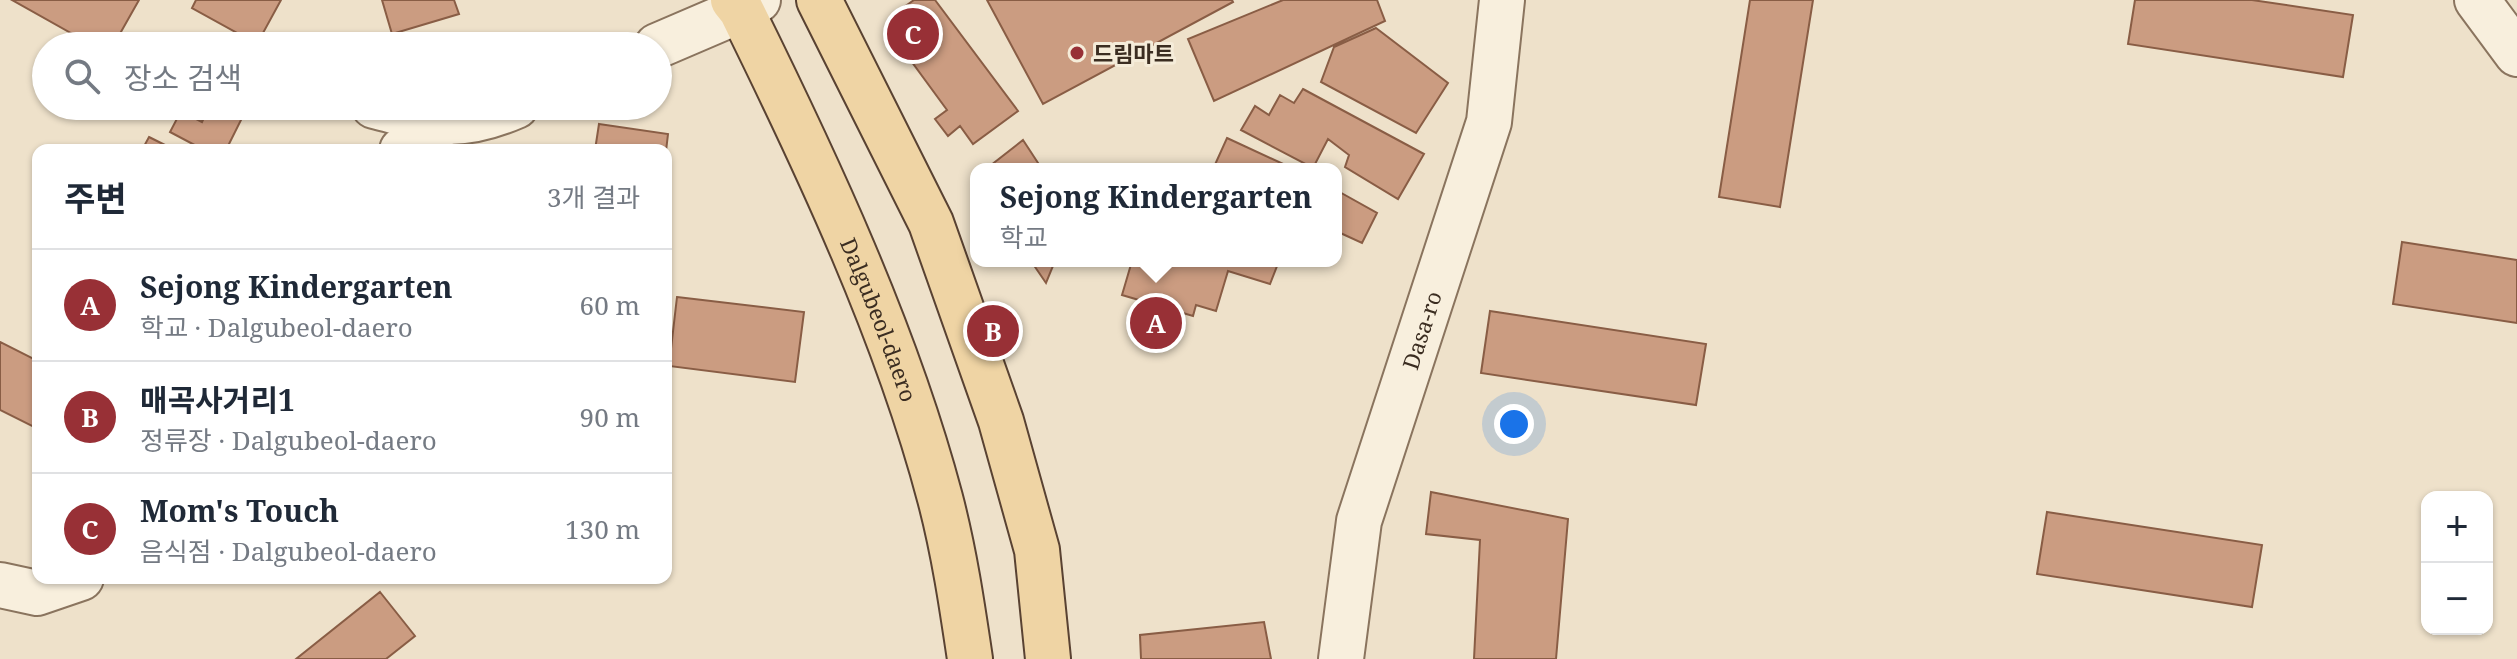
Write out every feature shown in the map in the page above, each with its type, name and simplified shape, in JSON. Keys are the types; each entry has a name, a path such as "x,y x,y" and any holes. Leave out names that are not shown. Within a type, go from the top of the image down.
{"main road":[{"path":"819,0 931,223 1001,421 1037,550 1048,659"},
{"name":"Dalgubeol-daero","path":"744,3 890,344 941,500 954,555 970,659"}],"street":[{"name":"Dasa-ro","path":"1341,659 1359,521 1489,122 1502,0"},
{"path":"2477,0 2517,54"},
{"path":"672,39 744,3"},
{"path":"432,120 444,123 484,120"},
{"path":"411,144 444,123"},
{"path":"0,585 37,593 63,584"}],"building":[{"path":"12,0 139,0 121,32 69,32"},
{"path":"196,0 281,0 264,32 235,32 192,8"},
{"path":"382,0 454,0 459,14 391,32"},
{"path":"914,0 935,0 1018,111 973,144 960,126 948,136 935,119 947,110 898,43 895,30 897,12"},
{"name":"드림마트","path":"987,0 1232,0 1233,2 1043,104"},
{"path":"1283,0 1377,0 1385,21 1214,101 1188,39"},
{"path":"1750,0 1813,0 1780,207 1719,197"},
{"path":"2135,0 2252,0 2353,15 2343,77 2128,44"},
{"path":"1376,28 1448,83 1416,133 1321,82 1334,47"},
{"path":"1303,89 1424,154 1398,199 1345,167 1349,155 1328,139 1316,163 1304,163 1241,130 1255,106 1269,115 1280,95 1294,103"},
{"path":"176,120 241,120 229,144 193,144 170,132"},
{"path":"599,124 668,134 667,144 596,144"},
{"path":"149,137 163,144 145,144"},
{"path":"1227,138 1281,163 1216,163"},
{"path":"1023,140 1038,163 994,163"},
{"path":"1342,193 1377,213 1362,243 1342,234"},
{"path":"2402,242 2517,260 2517,323 2393,304"},
{"path":"1035,267 1053,267 1046,283"},
{"path":"1130,267 1277,267 1270,284 1228,271 1216,311 1196,305 1193,316 1122,295"},
{"path":"677,297 804,312 795,382 672,366"},
{"path":"1490,311 1706,344 1696,405 1481,373"},
{"path":"0,342 32,358 32,426 0,410"},
{"path":"1431,492 1568,519 1556,659 1474,659 1480,540 1426,534"},
{"path":"2047,512 2262,545 2252,607 2037,574"},
{"path":"380,592 415,636 386,659 296,659"},
{"path":"1264,622 1271,659 1141,659 1140,635"}],"place":[{"name":"Mom's Touch","path":"913,34"},
{"name":"드림마트","path":"1077,53"},
{"name":"Sejong Kindergarten","path":"1156,323"},
{"name":"매곡사거리1","path":"993,331"}]}
